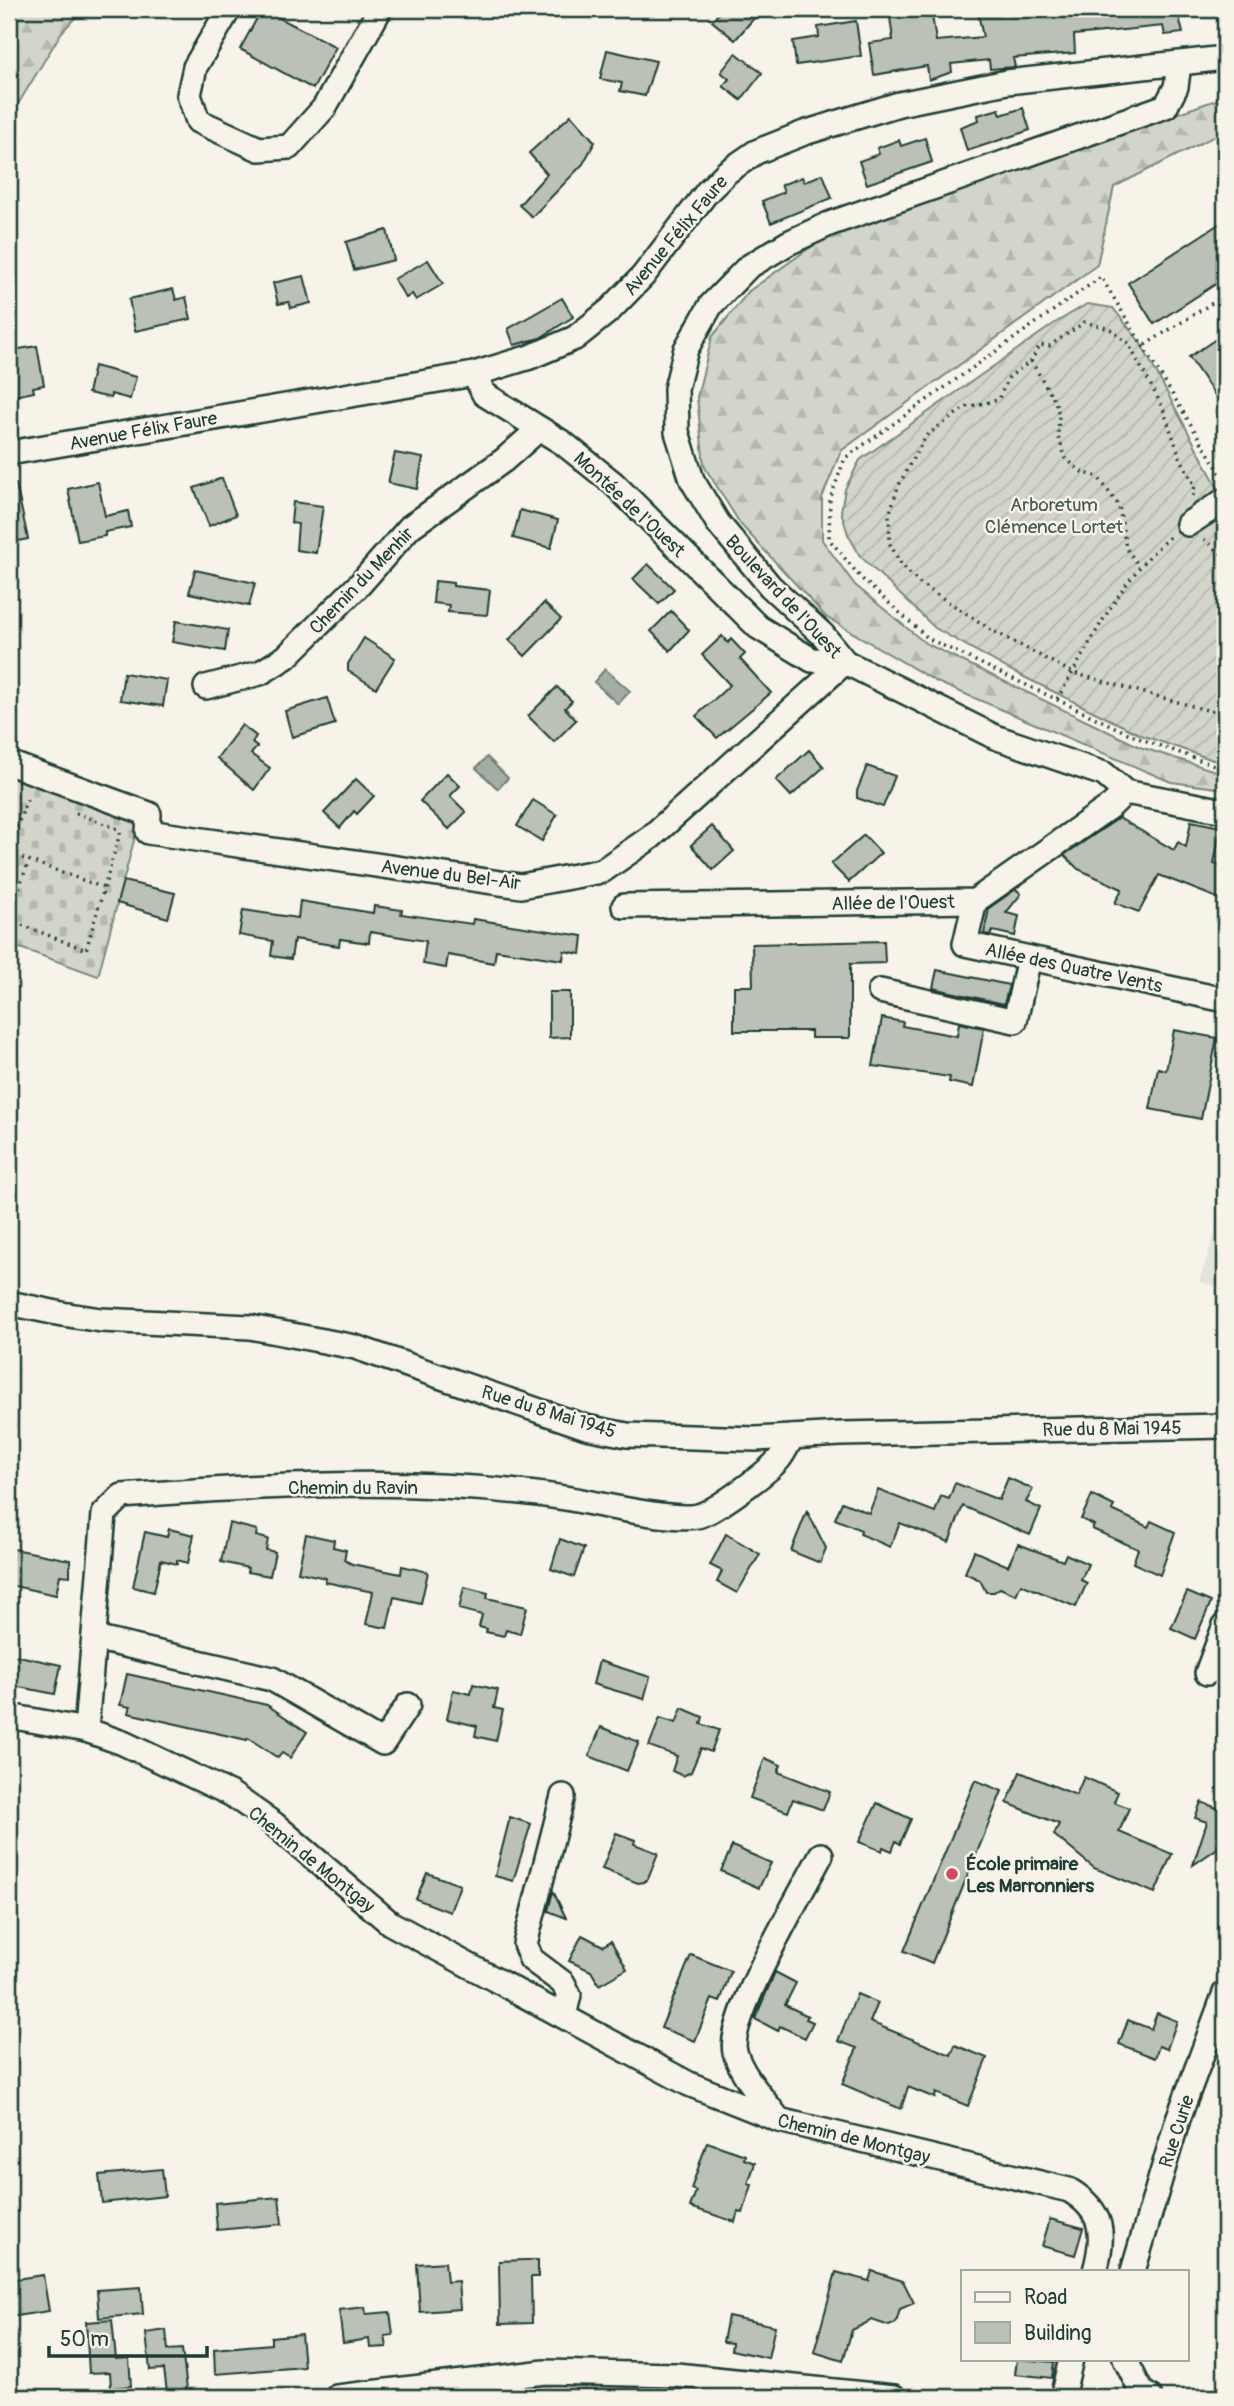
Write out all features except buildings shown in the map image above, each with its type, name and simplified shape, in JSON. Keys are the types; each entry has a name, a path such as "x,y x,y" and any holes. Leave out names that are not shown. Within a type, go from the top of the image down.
{"street":[{"path":"229,9 195,68 189,95 198,121 259,149 289,147 324,108 380,9"},
{"name":"Avenue Félix Faure","path":"9,453 474,374 530,357 575,338 610,310 643,276 707,192 727,172 756,152 804,133 899,104 1007,82 1225,58"},
{"name":"Boulevard de l'Ouest","path":"1179,64 1176,87 1166,106 829,224 788,243 748,267 711,305 686,349 676,389 677,432 692,480 718,523 770,586 823,635 845,662 995,737 1104,774 1125,792 1225,811"},
{"name":"Montée de l'Ouest","path":"474,374 484,394 563,443 613,483 758,627 812,660 845,662"},
{"name":"Chemin du Menhir","path":"206,687 260,673 286,657 360,584 410,527 505,460 539,429"},
{"path":"1188,524 1225,500"},
{"path":"782,641 823,635"},
{"name":"Avenue du Bel-Air","path":"9,763 149,814 148,832 521,886 602,871 651,837 845,662"},
{"name":"Allée de l'Ouest","path":"624,905 975,901 1112,805 1125,792"},
{"name":"Allée des Quatre Vents","path":"975,901 965,944 1225,1000"},
{"path":"880,991 1015,1021 1029,958"},
{"name":"Rue du 8 Mai 1945","path":"9,1303 101,1320 250,1327 355,1347 586,1427 627,1435 792,1437 1225,1426"},
{"name":"Chemin du Ravin","path":"86,1730 104,1514 122,1496 244,1487 350,1485 528,1492 675,1516 700,1515 731,1497 779,1459 792,1437"},
{"path":"1207,1673 1225,1625"},
{"path":"94,1637 272,1679 383,1743 408,1705"},
{"name":"Chemin de Montgay","path":"9,1716 86,1730 123,1743 231,1794 274,1824 390,1923 690,2084 779,2120 1069,2190 1086,2200 1096,2215 1102,2232 1095,2270"},
{"path":"563,1796 525,1944 531,1959 563,1983 569,1995 564,2016"},
{"path":"779,2120 750,2082 734,2051 735,2031 744,2002 821,1855"},
{"name":"Rue Curie","path":"1133,2270 1178,2119 1225,1993"},
{"path":"1065,2397 1064,2389 1071,2360"},
{"path":"1125,2360 1140,2395"},
{"path":"337,2397 545,2372 676,2375 894,2397"}],"path":[{"path":"1225,481 1101,276 845,458 830,499 829,539 860,578 929,639 1138,738 1225,769"},
{"path":"1145,345 1225,295"},
{"path":"1057,700 1073,673 1104,615 1139,566 1157,547 1188,524 1195,486 1180,457 1162,406 1128,343 1110,329 1085,322 1049,346 1040,345 1031,361 1009,377 998,400 965,407 927,435 898,488 889,515 890,544 901,564 919,583 995,632 1073,673 1225,715"},
{"path":"1031,361 1055,401 1059,415 1058,436 1066,459 1082,472 1098,477 1119,506 1126,548 1139,566"},
{"path":"1188,524 1225,557"},
{"path":"9,848 29,795"},
{"path":"9,920 86,950 121,830"},
{"path":"9,853 104,888"},
{"path":"9,914 29,860"}],"shaded area":[{"path":"605,669 630,691 618,704 594,682"},
{"path":"487,757 508,778 498,789 476,768"},
{"path":"1225,1200 1225,1288 1199,1282"}],"green space":[{"path":"9,9 83,9 61,33 9,119"},
{"path":"1225,97 1225,131 1114,187 1097,265 841,451 822,498 822,540 855,585 925,643 1140,747 1225,774 1225,789 1171,782 937,682 826,617 741,525 704,466 697,397 712,337 749,291 815,244 897,210"},
{"name":"Arboretum Clémence Lortet","path":"1087,304 1113,308 1140,342 1225,501 1225,764 1141,735 1012,671 935,628 860,556 848,534 841,511 845,489 860,460 1055,323"},
{"path":"9,771 140,818 98,976 9,944"},
{"path":"583,2382 750,2397 420,2397 452,2391"}],"place":[{"name":"École primaire Les Marronniers","path":"952,1874"}]}
